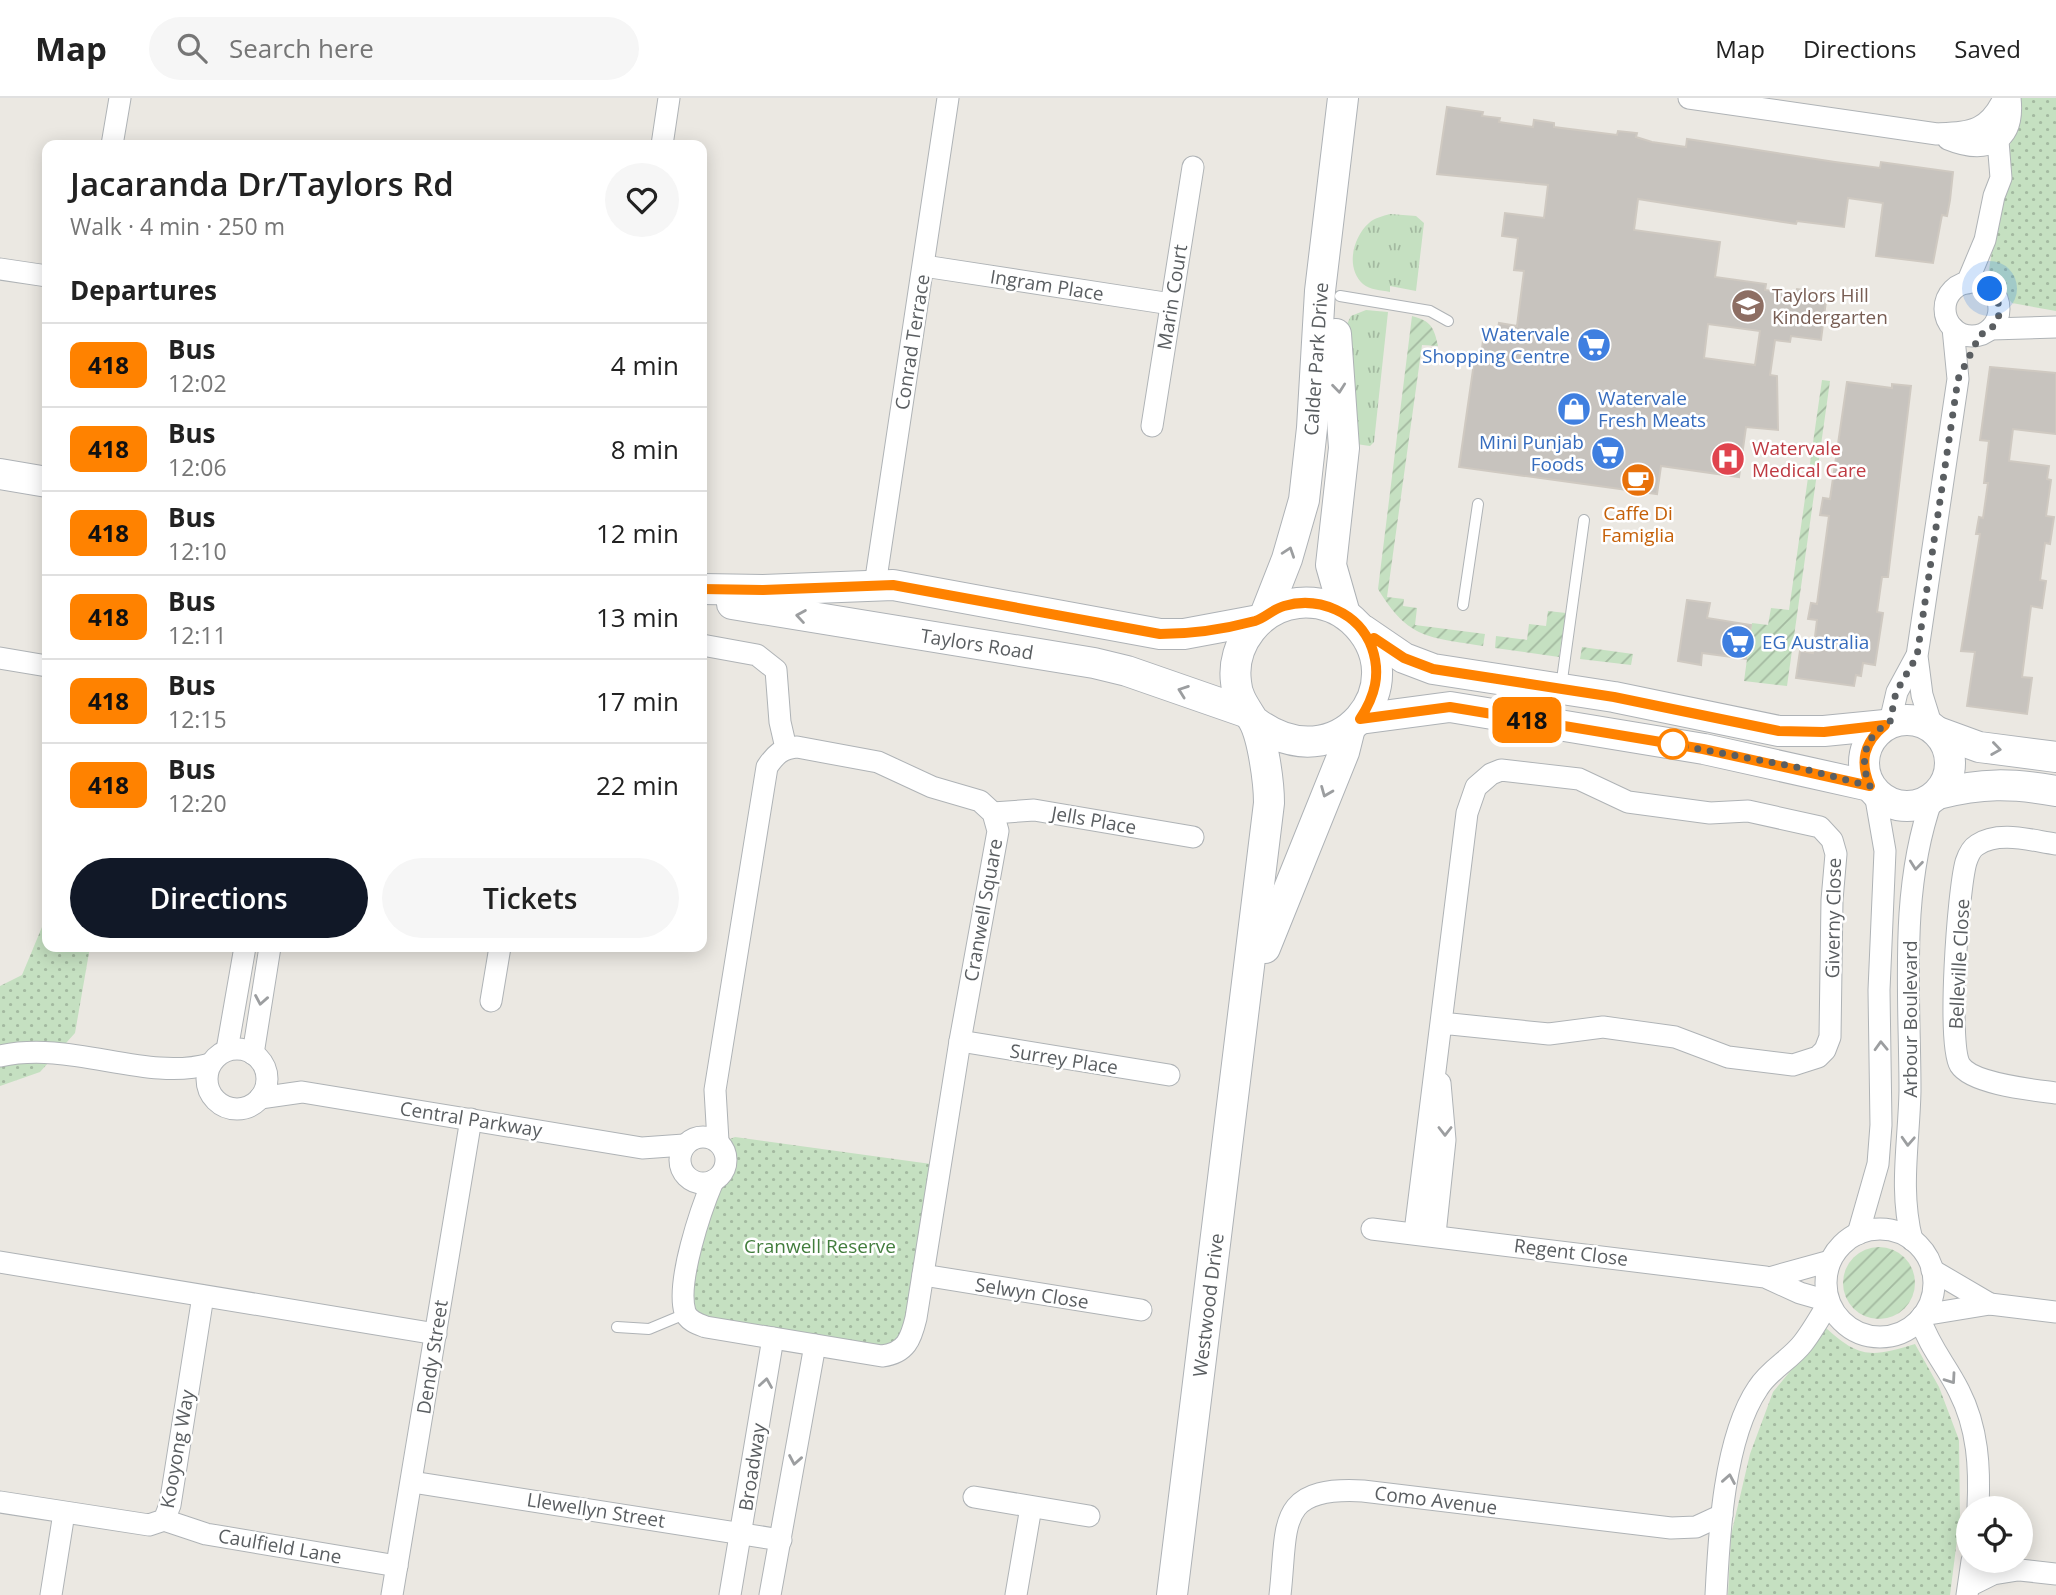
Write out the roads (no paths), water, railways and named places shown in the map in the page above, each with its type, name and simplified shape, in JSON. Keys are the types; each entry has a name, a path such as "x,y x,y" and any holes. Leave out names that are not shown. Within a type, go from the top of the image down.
{"main road":[{"name":"Calder Park Drive","path":"1343,98 1330,293 1344,448 1331,565 1353,621"},
{"name":"Calder Park Drive","path":"1262,618 1287,559 1304,500 1317,364 1363,98"},
{"path":"0,474 42,481"},
{"path":"707,589 763,590 875,585 938,592 1160,634 1184,634 1262,618 1296,603 1330,607 1404,658 1433,669 1560,687 1779,731 1824,732 1912,719 1979,747 2056,757"},
{"path":"869,627 875,585"},
{"name":"Taylors Road","path":"707,598 1094,663 1127,671 1251,717"},
{"path":"1262,618 1244,640 1236,664 1239,698 1251,717 1271,734 1290,742 1311,744 1332,739 1355,723 1369,705 1377,673 1369,641 1353,621"},
{"path":"1355,723 1450,707 1703,749 1872,790 1896,805 1920,804 1935,796 1992,784 2056,791"},
{"name":"Westwood Drive","path":"1172,1595 1269,803 1269,782 1251,717"},
{"name":"Westwood Drive","path":"1244,1016 1278,910 1355,723"},
{"path":"1872,790 1864,773 1867,746 1887,724"},
{"path":"1935,730 1950,756 1946,783 1935,796"}],"street":[{"path":"113,140 120,98"},
{"path":"664,140 669,98"},
{"name":"Conrad Terrace","path":"875,585 948,98"},
{"path":"1689,98 1937,134 1967,132 1989,137 2010,128 2010,98"},
{"path":"1967,283 1985,240 1994,196 1989,137 1994,118 2004,98"},
{"name":"Marin Court","path":"1152,426 1193,167"},
{"path":"1958,379 1986,332 1995,298 1985,240"},
{"name":"Ingram Place","path":"924,266 1171,304"},
{"path":"0,269 42,275"},
{"path":"1935,730 1922,695 1917,656 1958,379 1952,328 1945,312 1945,303 1955,288 1967,283 1983,285 1995,298 2053,326"},
{"path":"1952,328 1965,335 2053,326"},
{"path":"686,1174 701,1183 713,1181 720,1176 726,1162 726,1154 718,1141 715,1090 767,767 786,748 780,722 776,670 757,655 707,646"},
{"path":"1887,724 1896,692 1917,656"},
{"path":"0,658 42,665"},
{"name":"Cranwell Square","path":"685,1314 706,1327 882,1356 895,1354 911,1338 923,1275 960,1041 998,831 993,813 980,801 932,787 878,762 808,748 786,748"},
{"name":"Giverny Close","path":"1425,1233 1445,1140 1443,1096 1436,1063 1467,813 1476,787 1490,774 1518,771 1579,779 1628,802 1710,813 1748,811 1780,816 1820,827 1832,840 1836,854 1832,900 1832,1017 1825,1050 1810,1062 1793,1065 1728,1057 1675,1037 1603,1027 1549,1034 1441,1023"},
{"name":"Arbour Boulevard","path":"1858,1234 1878,1164 1881,1125 1879,976 1885,851 1872,790"},
{"name":"Arbour Boulevard","path":"1912,1240 1905,1212 1903,1187 1910,1092 1909,944 1919,839 1935,796"},
{"name":"Jells Place","path":"993,813 1034,810 1193,837"},
{"name":"Belleville Close","path":"2056,844 1995,838 1978,844 1968,858 1956,953 1955,1024 1960,1064 1967,1071 1993,1081 2056,1093"},
{"path":"227,1050 243,952"},
{"path":"253,1054 269,952"},
{"path":"491,1001 499,952"},
{"name":"Surrey Place","path":"960,1041 1169,1075"},
{"path":"0,1056 53,1051 177,1070 210,1064 227,1050 238,1049 253,1054 266,1071 266,1086 260,1098 251,1105 234,1108 215,1100 208,1088 177,1070"},
{"path":"208,1088 210,1064"},
{"name":"Central Parkway","path":"266,1071 299,1091"},
{"path":"696,1221 686,1174 679,1157 690,1141 715,1090"},
{"name":"Central Parkway","path":"260,1098 299,1091 642,1148 690,1141"},
{"name":"Dendy Street","path":"392,1595 471,1119"},
{"path":"690,1141 711,1137 718,1141"},
{"name":"Central Parkway","path":"642,1148 686,1174"},
{"path":"685,1314 683,1298 696,1221 713,1181"},
{"name":"Regent Close","path":"1373,1229 1425,1233 1769,1278 1800,1293 1829,1301"},
{"path":"1978,1496 1978,1456 1968,1410 1931,1348 1922,1317 1932,1294 1932,1270 1921,1249 1912,1240 1886,1230 1858,1234 1837,1250 1830,1261 1826,1274 1829,1301 1836,1315 1847,1326 1861,1334 1893,1336 1922,1317 1990,1304 2056,1312"},
{"name":"Regent Close","path":"1769,1278 1830,1261"},
{"path":"0,1262 436,1334"},
{"path":"1932,1270 1990,1304"},
{"name":"Selwyn Close","path":"923,1275 1140,1310"},
{"name":"Kooyong Way","path":"0,1502 149,1525 164,1520 170,1505 202,1296"},
{"path":"1716,1595 1723,1515 1737,1435 1745,1409 1771,1371 1803,1343 1829,1301"},
{"name":"Broadway","path":"730,1595 773,1338"},
{"name":"Broadway","path":"771,1595 815,1345"},
{"name":"Llewellyn Street","path":"412,1482 780,1539"},
{"name":"Como Avenue","path":"1280,1595 1289,1518 1303,1498 1329,1490 1363,1491 1671,1528 1696,1527 1723,1515"},
{"path":"974,1497 1089,1516"},
{"path":"1016,1595 1031,1507"},
{"path":"51,1595 64,1513"},
{"name":"Caulfield Lane","path":"164,1520 206,1534 397,1566"},
{"name":"Como Avenue","path":"1671,1528 1693,1536 1718,1553"},
{"path":"2033,1571 2056,1574"},
{"path":"1968,1590 1993,1574 2000,1573"}],"lane":[{"path":"1330,293 1430,311 1448,321"},
{"path":"1463,605 1478,504"},
{"path":"1560,687 1584,520"},
{"path":"617,1327 649,1329 685,1314"}],"place":[{"name":"Taylors Hill Kindergarten","path":"1748,306"},
{"name":"Watervale Shopping Centre","path":"1594,345"},
{"name":"Watervale Fresh Meats","path":"1574,409"},
{"name":"Mini Punjab Foods","path":"1608,453"},
{"name":"Watervale Medical Care","path":"1728,459"},
{"name":"Caffe Di Famiglia","path":"1638,480"},
{"name":"EG Australia","path":"1738,642"}],"park label":[{"name":"Cranwell Reserve","path":"820,1246"}]}
